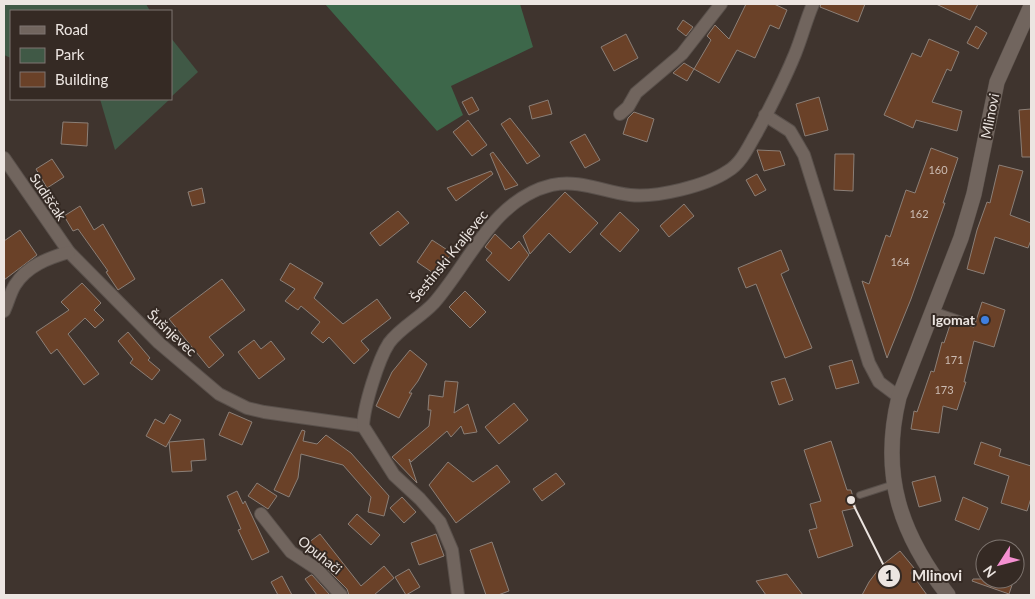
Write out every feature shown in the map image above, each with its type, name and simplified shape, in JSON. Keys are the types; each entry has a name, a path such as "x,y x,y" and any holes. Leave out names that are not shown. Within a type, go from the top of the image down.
{"main road":[{"name":"Mlinovi","path":"948,595 918,553 908,533 894,484 891,438 899,397 961,238 974,194 997,82 1031,6"}],"street":[{"path":"620,114 640,89 688,48 721,4"},
{"name":"Šestinski Kraljevec","path":"363,426 367,401 389,343 434,302 490,226 511,206 542,188 554,185 585,184 631,195 672,190 706,182 730,171 738,163 788,71 813,4"},
{"path":"765,116 790,131 804,155 869,363 879,382 899,397"},
{"name":"Sudiščak","path":"4,158 69,252"},
{"path":"4,311 15,285 24,274 45,260 69,252"},
{"name":"Šušnjevec","path":"69,252 159,343 228,399 247,408 272,414 363,426"},
{"path":"363,426 394,475 420,499 440,522 452,550 458,595"},
{"name":"Opuhači","path":"261,514 291,552 318,569 341,595"}],"lane":[{"path":"934,310 962,320"},
{"path":"860,495 894,484"}],"green space":[{"path":"4,4 146,4 149,10 10,10 10,58 4,55"},
{"path":"325,4 520,4 533,47 451,86 463,115 437,131"},
{"path":"172,39 198,72 172,96"},
{"path":"100,100 169,100 115,150"}],"building":[{"path":"746,4 774,4 787,10 779,29 770,25 755,58 737,50 719,83 694,69 711,40 707,36 715,25 729,39"},
{"path":"821,4 865,4 858,22 820,7"},
{"path":"936,4 978,4 970,20"},
{"path":"683,20 693,27 686,36 677,29"},
{"path":"976,26 987,33 978,49 967,43"},
{"path":"626,34 638,58 614,71 601,47"},
{"path":"929,39 959,52 951,71 947,69 932,102 962,111 957,131 916,120 913,128 884,115 912,53 921,57"},
{"path":"684,63 694,69 687,81 673,73"},
{"path":"472,97 479,110 469,115 462,102"},
{"path":"819,97 828,130 805,136 796,104"},
{"path":"548,100 552,114 532,119 529,106"},
{"path":"1031,109 1031,157 1022,157 1019,110"},
{"path":"634,112 654,119 647,142 623,134 628,118"},
{"path":"510,118 540,156 527,164 501,124"},
{"path":"468,120 487,145 472,156 453,132"},
{"path":"63,122 88,123 87,146 61,144"},
{"path":"585,134 600,160 585,168 570,142"},
{"path":"931,148 958,158 943,203 945,203 911,299 887,358 862,281 869,284 886,235 890,237 906,190 915,193"},
{"path":"757,150 780,151 785,165 764,171"},
{"path":"493,152 518,185 505,190 490,154"},
{"path":"835,154 854,154 853,191 834,190"},
{"path":"52,159 64,177 47,188 36,169"},
{"path":"999,165 1023,171 1010,215 1031,223 1031,240 1028,248 995,237 984,274 967,269 977,230 987,202 990,203"},
{"path":"491,171 493,174 456,201 447,188"},
{"path":"757,174 766,190 755,196 746,180"},
{"path":"202,188 205,203 192,206 188,192"},
{"path":"565,192 598,223 570,253 549,233 530,254 523,236"},
{"path":"684,204 694,216 669,237 660,226"},
{"path":"80,206 94,230 103,224 135,279 118,290 106,272 108,271 78,229 73,231 64,216"},
{"path":"398,211 409,223 380,246 370,233"},
{"path":"620,212 639,230 620,252 600,234"},
{"path":"20,230 37,255 4,280 4,241"},
{"path":"495,234 511,249 519,241 529,255 509,281 486,260 492,253 485,247"},
{"path":"432,240 452,253 436,275 417,262"},
{"path":"781,250 789,270 781,274 812,348 785,358 756,284 746,288 738,268"},
{"path":"290,263 323,283 314,298 343,324 377,299 391,318 361,341 369,350 354,364 329,337 323,343 311,333 320,322 301,306 298,310 285,301 295,289 280,280"},
{"path":"222,279 245,310 209,337 224,355 209,368 169,319"},
{"path":"82,283 101,303 94,310 104,320 95,328 85,318 68,334 99,374 84,385 57,349 51,354 36,332 69,310 61,302"},
{"path":"465,291 486,312 470,328 449,307"},
{"path":"982,302 1005,310 994,347 974,341 964,382 966,382 957,410 943,406 939,433 911,429 914,411 917,412 931,371 934,372 942,342 944,343 951,322 974,327"},
{"path":"128,332 150,358 148,360 160,370 152,380 130,363 133,359 118,341"},
{"path":"254,340 261,349 271,341 285,359 259,379 238,352"},
{"path":"410,350 427,364 409,393 412,393 399,418 376,406 392,372"},
{"path":"852,360 859,383 836,389 829,366"},
{"path":"785,378 793,400 779,405 771,382"},
{"path":"445,381 458,382 454,413 468,404 477,432 464,434 461,426 451,437 447,431 411,462 409,459 417,483 392,457 429,426 431,410 428,410 429,395 443,397"},
{"path":"514,403 528,420 499,444 485,427"},
{"path":"229,412 252,422 242,445 219,435"},
{"path":"170,414 181,420 166,447 146,436 155,419 164,424"},
{"path":"302,430 305,431 303,441 317,444 326,435 351,453 389,496 384,516 368,512 371,497 343,465 301,454 298,478 289,497 274,490"},
{"path":"204,439 206,460 191,461 192,471 172,472 169,442"},
{"path":"831,441 847,490 851,490 856,508 842,511 853,546 818,558 809,530 817,528 810,504 821,501 804,450"},
{"path":"981,442 1001,449 999,456 1031,466 1031,498 1027,511 1001,503 1009,476 974,464"},
{"path":"448,462 473,482 497,465 510,482 456,523 429,485"},
{"path":"556,473 565,484 542,501 533,489"},
{"path":"935,476 941,501 919,507 912,482"},
{"path":"257,483 277,496 268,509 248,496"},
{"path":"237,491 243,504 245,501 269,552 252,560 238,530 241,529 227,496"},
{"path":"402,497 416,512 404,523 390,508"},
{"path":"963,497 988,508 979,530 955,520"},
{"path":"357,514 380,535 371,545 348,524"},
{"path":"320,534 361,586 384,566 394,578 374,595 349,595 347,589 304,546"},
{"path":"436,534 444,556 419,565 411,543"},
{"path":"492,542 509,591 498,595 486,595 470,550"},
{"path":"900,551 914,568 911,573 927,595 862,595 881,566"},
{"path":"409,569 420,587 406,595 395,577"},
{"path":"787,574 803,595 766,595 756,581"},
{"path":"311,575 330,595 317,595 305,579"},
{"path":"282,576 292,595 278,595 271,582"},
{"path":"995,589 1011,589 1009,594"}],"place":[{"name":"Igomat","path":"985,320"},
{"name":"Mlinovi","path":"851,500"}]}
